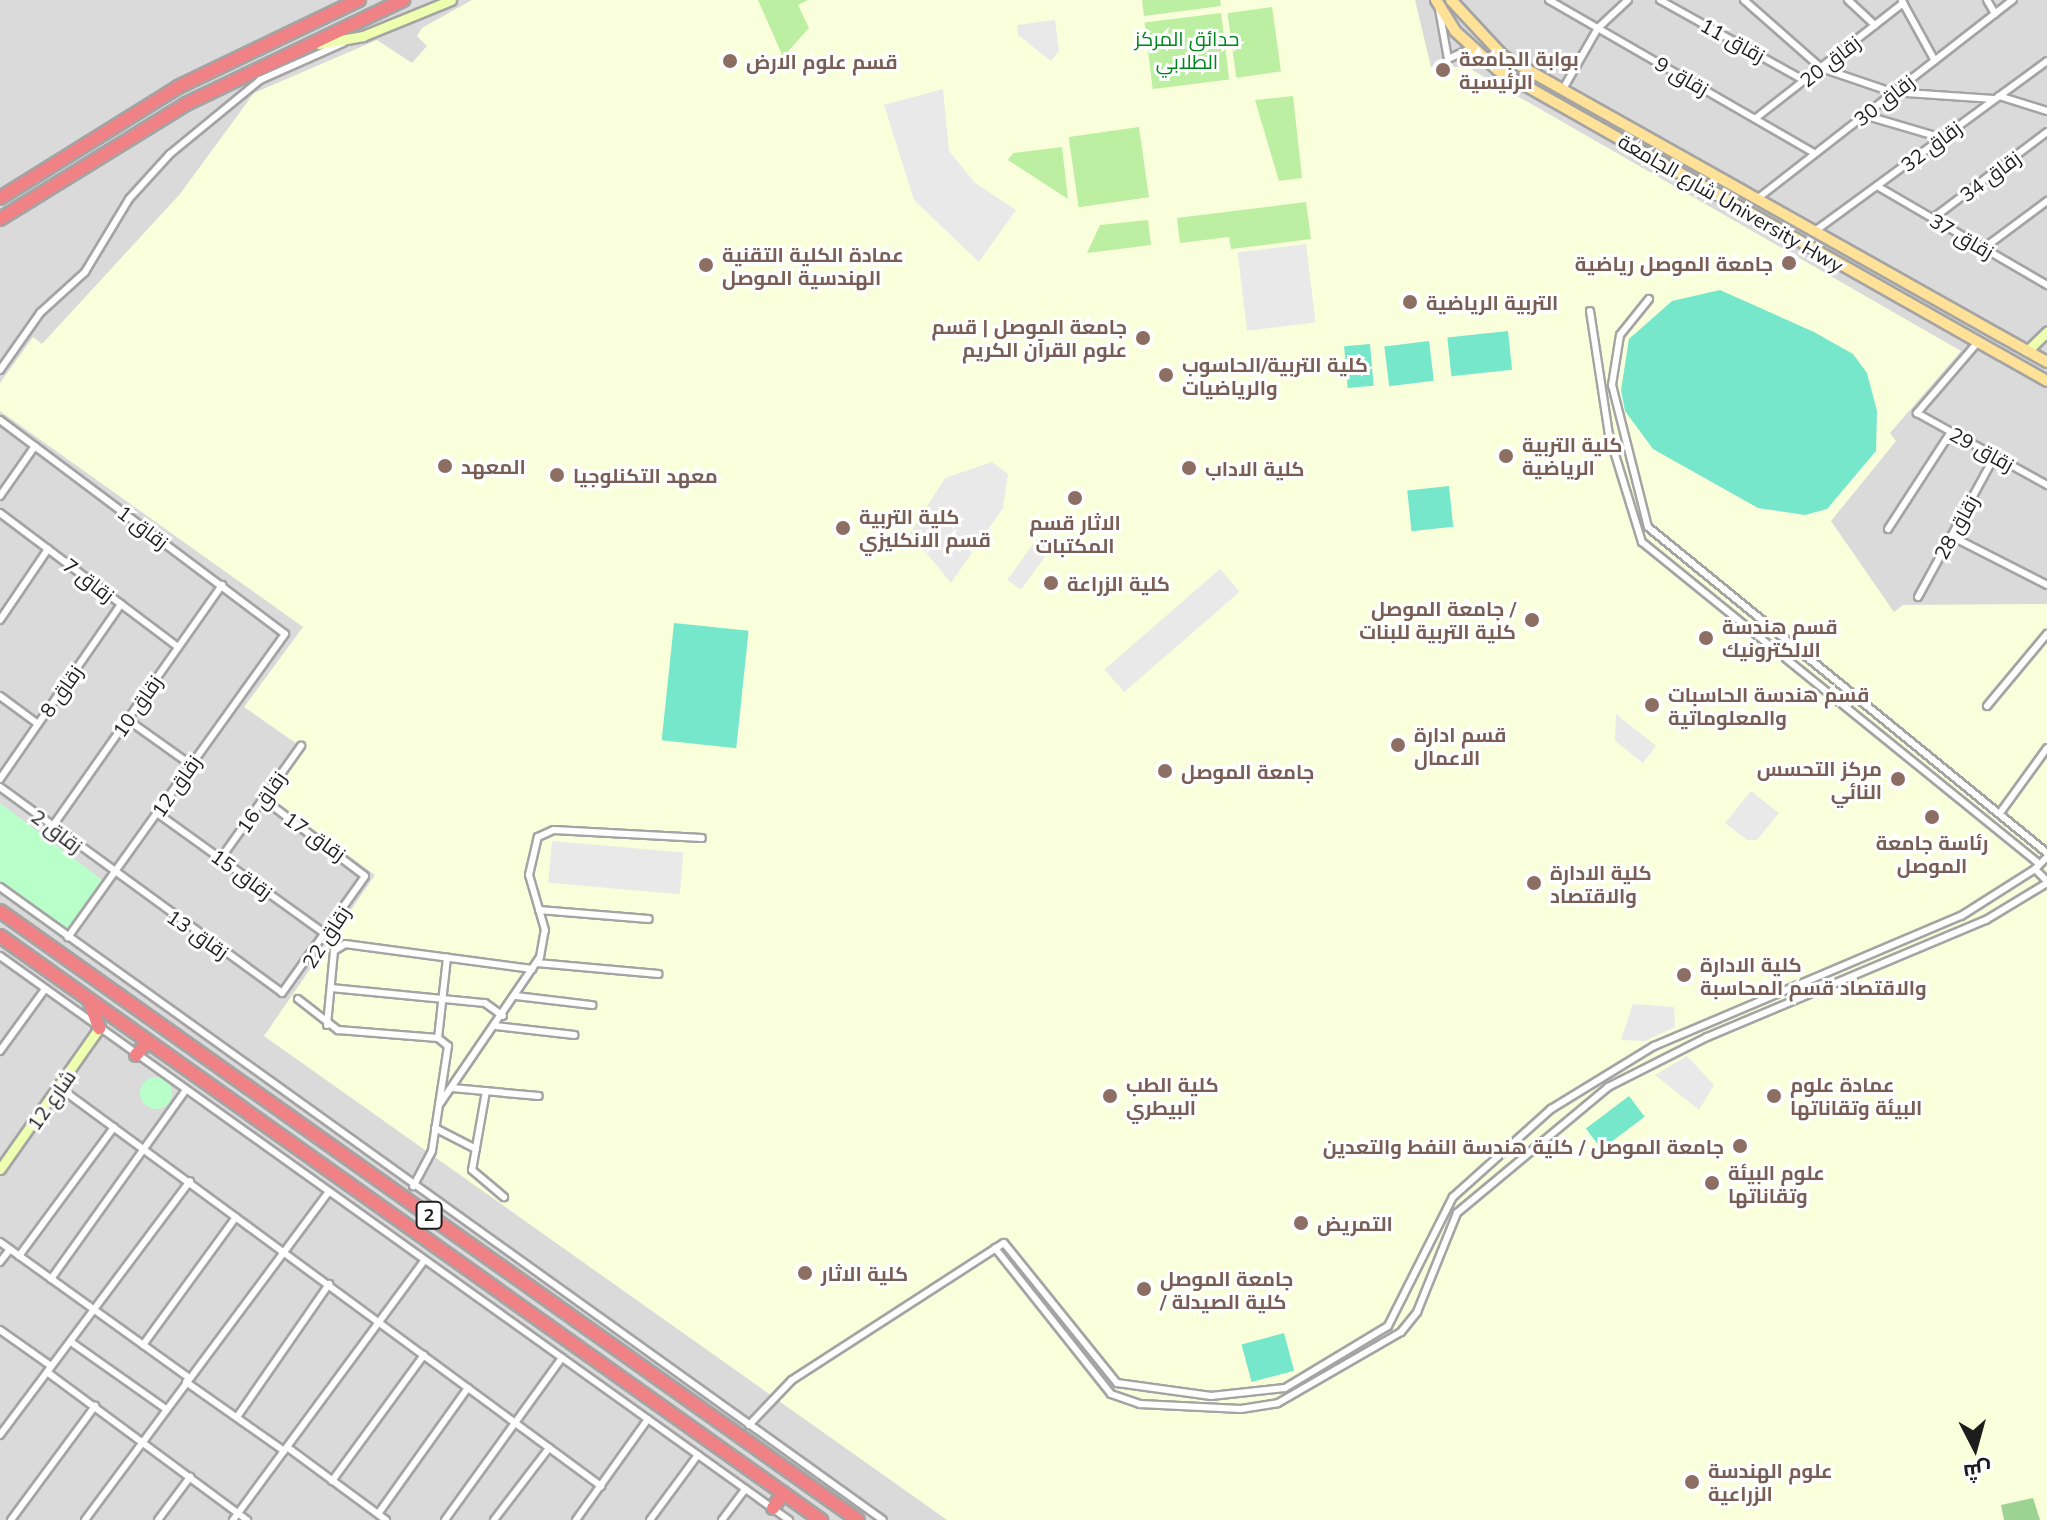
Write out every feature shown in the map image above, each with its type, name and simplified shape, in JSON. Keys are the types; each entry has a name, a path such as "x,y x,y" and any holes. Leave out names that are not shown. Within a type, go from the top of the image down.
{"highway":[{"path":"317,18 331,0"},
{"path":"0,219 186,104 403,0"},
{"path":"0,198 178,87 355,1"},
{"name":"2","path":"0,911 858,1520"},
{"name":"2","path":"0,936 821,1520"},
{"path":"66,1004 76,991"},
{"path":"89,1000 99,1028"},
{"path":"136,1055 148,1041"},
{"path":"242,1081 252,1068"},
{"path":"573,1342 585,1327"},
{"path":"729,1429 738,1417"},
{"path":"773,1508 783,1493"}],"main road":[{"name":"شارع الجامعة University Hwy","path":"1451,0 1503,56 1755,200 2046,360"},
{"name":"شارع الجامعة University Hwy","path":"1437,3 1472,48 1709,191 2047,381"},
{"path":"1709,191 1717,178"}],"street":[{"path":"0,370 40,313 85,272 129,199 170,154 260,80 351,39 451,0"},
{"name":"زقاق 9","path":"1549,0 1814,153"},
{"path":"1563,89 1598,28 1628,0"},
{"name":"زقاق 11","path":"1660,0 1805,81"},
{"path":"1744,0 1821,68 1892,92 1996,98 2047,111"},
{"path":"1848,0 1875,25"},
{"path":"1987,0 1995,14"},
{"name":"زقاق 30","path":"1755,200 2013,0"},
{"path":"1902,2 1935,61"},
{"name":"زقاق 20","path":"1756,118 1902,2"},
{"path":"1437,3 1448,59 1472,48"},
{"path":"304,45 351,39"},
{"name":"زقاق 32","path":"1814,232 2047,61"},
{"path":"1864,115 1942,138"},
{"name":"زقاق 34","path":"1932,219 2047,132"},
{"name":"زقاق 37","path":"1877,186 2045,280"},
{"path":"1984,248 2047,201"},
{"path":"749,1425 792,1380 1004,1243 1117,1383 1163,1394 1268,1393 1316,1372 1388,1326 1453,1197 1551,1109 1654,1046 1961,916 2047,855 2000,813 1643,521 1612,385 1620,335 1649,299"},
{"path":"995,1248 1111,1394 1140,1404 1269,1406 1324,1382 1401,1332 1417,1312 1457,1213 1560,1122 1650,1063 1905,957 2047,882 2036,865 1642,542 1609,435 1590,311"},
{"path":"2027,351 2047,332"},
{"name":"زقاق 29","path":"1978,342 1917,413 2047,485"},
{"name":"زقاق 1","path":"0,420 285,634"},
{"path":"1888,529 1951,432"},
{"path":"0,496 35,446"},
{"name":"زقاق 28","path":"1918,597 1995,456"},
{"name":"زقاق 7","path":"0,513 178,647"},
{"path":"1951,536 2047,585"},
{"path":"0,620 48,549"},
{"name":"زقاق 10","path":"52,827 222,585"},
{"name":"زقاق 8","path":"0,779 121,604"},
{"name":"زقاق 12","path":"68,937 285,634"},
{"path":"1987,706 2047,634"},
{"path":"0,696 38,724"},
{"path":"128,720 191,765"},
{"name":"زقاق 16","path":"221,858 301,746"},
{"path":"2000,813 2047,748"},
{"name":"زقاق 2","path":"0,787 114,874"},
{"name":"زقاق 17","path":"262,798 365,876"},
{"name":"زقاق 15","path":"157,813 327,935"},
{"path":"439,1105 535,966 545,930 529,875 538,837 554,830 702,838"},
{"name":"زقاق 13","path":"114,874 282,993"},
{"name":"زقاق 22","path":"282,993 327,935 365,876"},
{"path":"0,887 883,1520"},
{"path":"539,910 649,919"},
{"path":"327,1025 334,951 345,944 447,958 659,974"},
{"path":"0,956 789,1520"},
{"path":"438,1038 447,958"},
{"path":"331,988 485,1003 503,1016"},
{"path":"0,1051 45,989"},
{"path":"516,996 592,1005"},
{"path":"298,999 327,1025 438,1038 448,1046 435,1128 413,1186"},
{"path":"496,1026 574,1035"},
{"name":"شارع 12","path":"0,1169 60,1088 99,1028"},
{"path":"60,1088 601,1486"},
{"path":"452,1088 539,1096"},
{"path":"51,1279 186,1090"},
{"path":"486,1091 472,1170 504,1197"},
{"path":"1551,1109 1560,1122"},
{"path":"19,1256 114,1127"},
{"path":"435,1128 476,1149"},
{"path":"0,1435 190,1181"},
{"path":"85,1520 329,1192"},
{"path":"143,1345 236,1217"},
{"path":"0,1242 237,1417 386,1520"},
{"path":"0,1262 10,1249"},
{"path":"236,1517 425,1260"},
{"path":"237,1417 329,1284"},
{"path":"0,1330 190,1477 236,1517 247,1520"},
{"path":"71,1342 166,1409"},
{"path":"332,1481 424,1355"},
{"path":"445,1520 562,1358"},
{"path":"378,1514 468,1388"},
{"path":"1268,1393 1269,1406"},
{"path":"11,1520 95,1406"},
{"path":"576,1520 648,1419"},
{"path":"494,1520 549,1448"},
{"path":"650,1520 698,1455"},
{"path":"158,1520 190,1477"},
{"path":"722,1520 745,1489"}],"shaded area":[{"name":"جامعة الموصل","path":"0,0 2047,0 2047,1053 1542,1520 0,1520"},
{"name":"جامعة الموصل","path":"472,0 1415,0 1431,67 1467,67 1961,351 1890,433 1896,441 1831,521 1894,612 1903,605 2047,604 2047,1520 947,1520 264,1036 375,875 266,795 300,746 244,707 303,627 0,411 0,383 33,337 42,344 180,194 254,93 377,40 412,63 427,46 417,36 422,28"},
{"path":"1055,20 1059,51 1051,61 1018,35 1017,25"},
{"path":"943,89 949,151 975,183 1016,210 979,262 914,200 884,105"},
{"path":"1306,244 1316,322 1247,331 1238,252"},
{"path":"992,462 1008,474 1003,508 951,583 910,533 945,478"},
{"path":"1039,536 1053,546 1021,590 1007,580"},
{"path":"1220,569 1240,592 1124,692 1105,669"},
{"path":"1616,714 1656,746 1643,763 1615,741"},
{"path":"1751,791 1779,813 1757,840 1747,840 1725,823"},
{"path":"552,841 683,853 680,894 548,883"},
{"path":"1633,1004 1674,1007 1675,1027 1645,1041 1621,1040"},
{"path":"1687,1056 1714,1085 1699,1110 1655,1075"}],"green space":[{"path":"758,0 808,0 798,5 809,28 783,57"},
{"name":"حدائق المركز الطلابي","path":"1142,0 1220,0 1221,6 1144,16"},
{"name":"حدائق المركز الطلابي","path":"1272,7 1281,71 1236,78 1227,13"},
{"name":"حدائق المركز الطلابي","path":"1221,13 1229,80 1153,89 1145,22"},
{"name":"حدائق المركز الطلابي","path":"1293,96 1302,178 1279,181 1255,100"},
{"path":"1139,127 1149,197 1079,207 1069,137"},
{"path":"1062,147 1068,199 1008,160 1013,153"},
{"path":"1306,202 1311,239 1231,249 1229,237 1180,243 1177,218"},
{"path":"1148,220 1151,245 1087,253 1100,225"},
{"path":"1720,290 1814,332 1853,354 1867,373 1877,411 1876,451 1827,509 1805,515 1758,508 1653,449 1625,411 1621,390 1629,339 1672,301"},
{"path":"1508,331 1512,370 1451,376 1447,337"},
{"path":"1429,341 1434,381 1389,386 1384,346"},
{"path":"1370,344 1374,386 1348,388 1344,346"},
{"path":"1449,486 1453,527 1412,531 1407,490"},
{"path":"674,623 749,631 736,748 662,740"},
{"path":"0,803 102,880 69,931 0,881"},
{"path":"156,1077 167,1082 172,1093 167,1104 156,1109 145,1104 140,1093 145,1082"},
{"path":"1629,1096 1645,1117 1602,1149 1586,1128"},
{"path":"1284,1333 1294,1371 1252,1382 1241,1344"},
{"path":"2033,1498 2040,1520 2004,1520 2001,1505"}],"place":[{"name":"قسم علوم الارض","path":"730,61"},
{"name":"بوابة الجامعة الرئيسية","path":"1443,70"},
{"name":"جامعة الموصل رياضية","path":"1789,263"},
{"name":"عمادة الكلية التقنية الهندسية الموصل","path":"706,265"},
{"name":"التربية الرياضية","path":"1410,302"},
{"name":"جامعة الموصل | قسم علوم القرآن الكريم","path":"1143,338"},
{"name":"كلية التربية/الحاسوب والرياضيات","path":"1166,375"},
{"name":"كلية التربية الرياضية","path":"1506,456"},
{"name":"المعهد","path":"445,466"},
{"name":"كلية الاداب","path":"1189,468"},
{"name":"معهد التكنلوجيا","path":"557,475"},
{"name":"الاثار قسم المكتبات","path":"1075,498"},
{"name":"كلية التربية قسم الانكليزي","path":"843,528"},
{"name":"كلية الزراعة","path":"1051,583"},
{"name":"جامعة الموصل / كلية التربية للبنات","path":"1532,620"},
{"name":"قسم هندسة الالكترونيك","path":"1706,638"},
{"name":"قسم هندسة الحاسبات والمعلوماتية","path":"1652,705"},
{"name":"قسم ادارة الاعمال","path":"1398,745"},
{"name":"جامعة الموصل","path":"1165,771"},
{"name":"مركز التحسس النائي","path":"1898,779"},
{"name":"رئاسة جامعة الموصل","path":"1932,817"},
{"name":"كلية الادارة والاقتصاد","path":"1534,883"},
{"name":"كلية الادارة والاقتصاد قسم المحاسبة","path":"1684,975"},
{"name":"كلية الطب البيطري","path":"1110,1096"},
{"name":"عمادة علوم البيئة وتقاناتها","path":"1774,1096"},
{"name":"جامعة الموصل / كلية هندسة النفط والتعدين","path":"1740,1146"},
{"name":"علوم البيئة وتقاناتها","path":"1712,1183"},
{"name":"التمريض","path":"1301,1223"},
{"name":"كلية الاثار","path":"805,1273"},
{"name":"جامعة الموصل / كلية الصيدلة","path":"1144,1289"},
{"name":"علوم الهندسة الزراعية","path":"1692,1482"}]}
